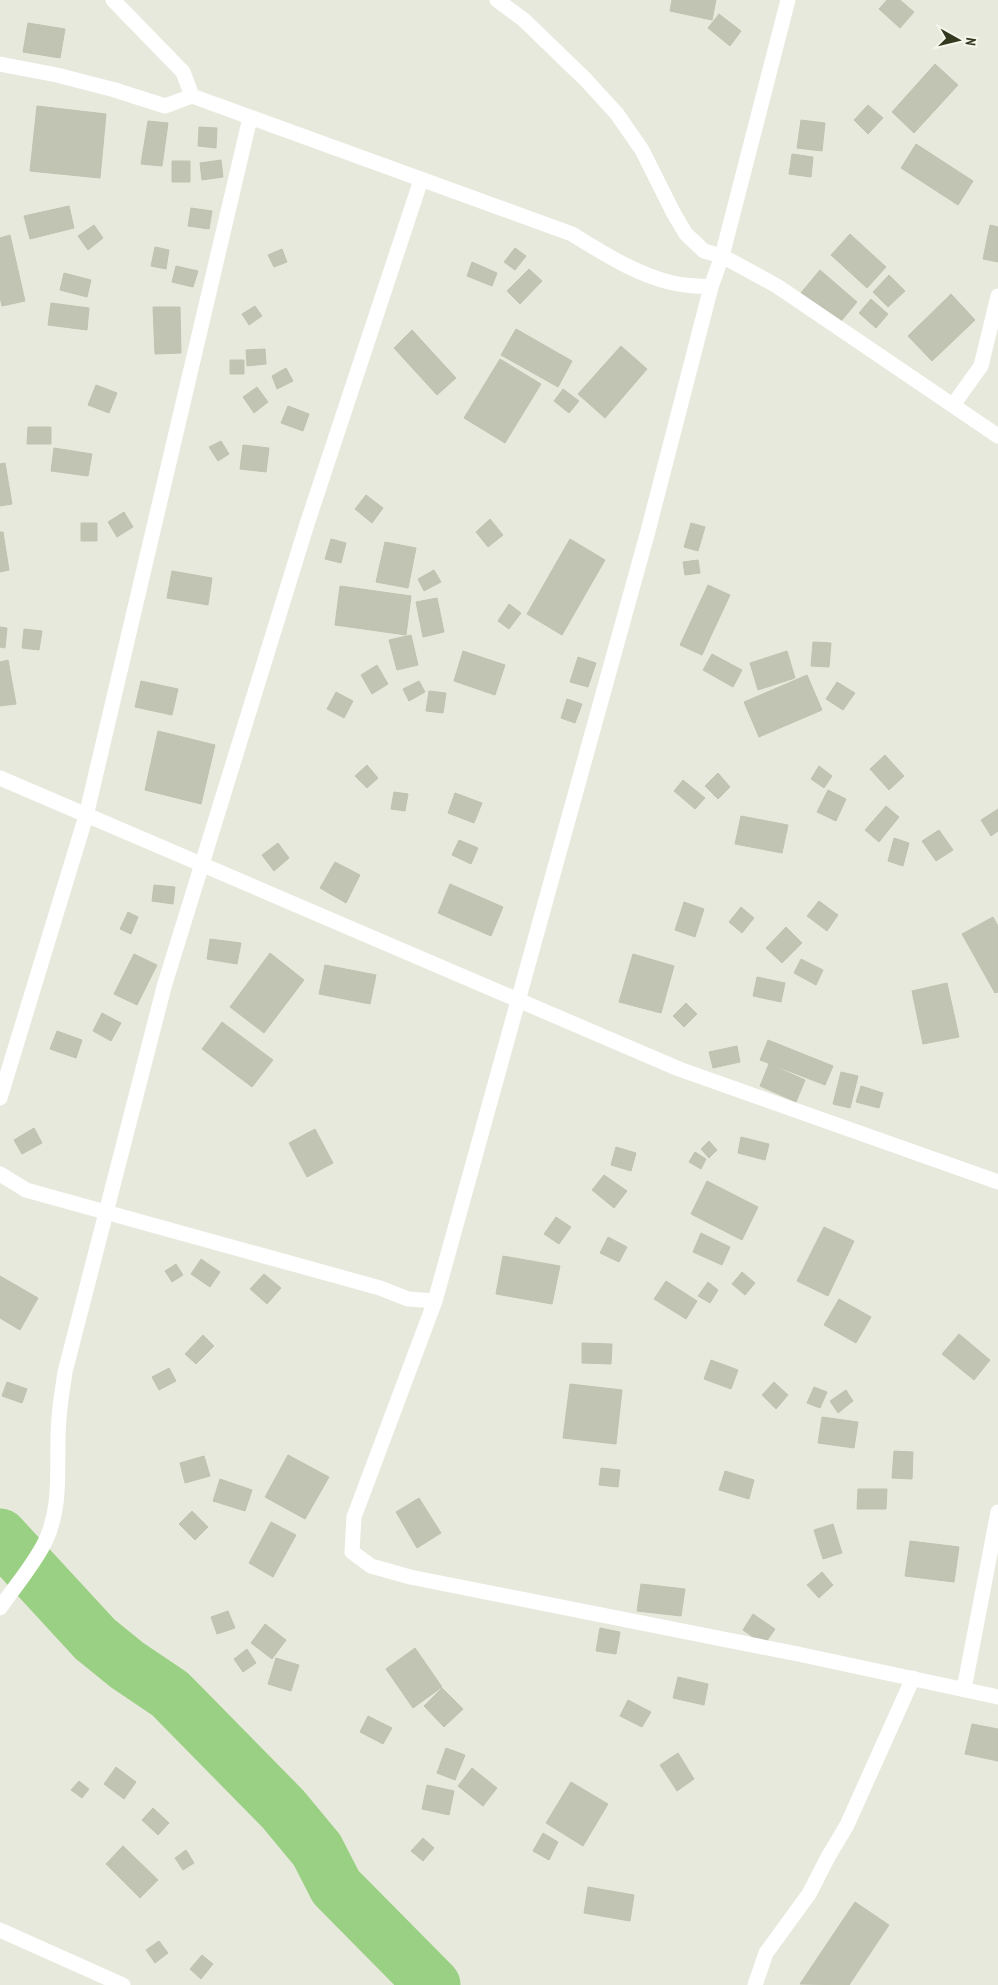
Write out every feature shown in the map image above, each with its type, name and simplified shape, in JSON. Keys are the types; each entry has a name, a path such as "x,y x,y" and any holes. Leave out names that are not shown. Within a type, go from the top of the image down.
{"street":[{"path":"113,0 183,72 192,96"},
{"path":"497,0 524,20 586,80 617,114 642,150 686,234 704,251 722,256 777,286 998,436"},
{"path":"788,0 648,532 435,1301 354,1517 352,1552 371,1566 410,1577 789,1652 998,1697"},
{"path":"0,64 57,75 165,106 192,96 572,234 601,251 651,275 673,283 711,287"},
{"path":"0,1098 86,816 250,118"},
{"path":"0,1608 46,1540 56,1502 59,1462 59,1419 65,1372 164,987 307,524 421,180"},
{"path":"953,405 981,366 998,296"},
{"path":"0,778 201,866 679,1069 998,1182"},
{"path":"0,1174 26,1190 380,1288 408,1299 435,1301"},
{"path":"964,1689 998,1512"},
{"path":"755,1985 766,1952 809,1894 847,1825 912,1678"},
{"path":"0,1930 123,1985"}],"building":[{"path":"672,0 716,0 712,20 670,11"},
{"path":"887,0 900,0 914,12 900,28 879,9"},
{"path":"719,14 741,31 730,46 708,28"},
{"path":"28,23 65,29 60,58 23,52"},
{"path":"935,64 958,85 914,133 892,112"},
{"path":"868,105 883,118 868,134 854,120"},
{"path":"37,106 106,114 100,178 30,171"},
{"path":"801,120 825,123 822,151 797,148"},
{"path":"148,121 168,123 162,166 141,164"},
{"path":"199,127 217,128 216,148 198,146"},
{"path":"916,144 973,181 958,205 901,168"},
{"path":"792,154 813,157 811,177 789,174"},
{"path":"221,160 223,177 202,180 200,163"},
{"path":"172,161 190,161 190,182 172,182"},
{"path":"69,206 74,228 30,239 24,216"},
{"path":"191,208 212,211 209,229 188,226"},
{"path":"94,225 103,238 88,250 78,236"},
{"path":"990,225 998,227 998,262 983,259"},
{"path":"850,234 886,267 867,288 831,255"},
{"path":"10,235 25,301 2,306 0,297 0,238"},
{"path":"155,247 169,250 166,269 151,266"},
{"path":"515,248 526,256 515,270 504,262"},
{"path":"282,249 287,262 274,267 268,255"},
{"path":"472,262 497,273 492,286 467,276"},
{"path":"176,266 198,271 193,287 172,282"},
{"path":"529,269 542,281 520,304 507,291"},
{"path":"820,270 857,302 832,332 795,300"},
{"path":"64,273 91,280 87,297 60,290"},
{"path":"889,275 905,291 888,307 873,292"},
{"path":"951,294 975,320 932,361 908,336"},
{"path":"871,299 888,314 876,328 859,313"},
{"path":"51,303 89,308 87,330 48,325"},
{"path":"255,306 262,316 249,325 242,314"},
{"path":"153,307 180,307 181,353 155,354"},
{"path":"516,329 572,361 558,387 501,355"},
{"path":"412,330 456,378 437,395 394,348"},
{"path":"621,346 647,369 605,418 578,394"},
{"path":"265,349 266,364 247,366 246,350"},
{"path":"500,359 541,384 505,443 464,418"},
{"path":"230,360 244,360 244,374 230,374"},
{"path":"286,368 293,381 277,389 272,376"},
{"path":"96,385 117,393 109,413 88,405"},
{"path":"257,387 268,402 254,413 243,397"},
{"path":"563,389 579,401 569,413 554,401"},
{"path":"288,406 309,414 303,431 281,423"},
{"path":"28,427 51,427 51,444 27,444"},
{"path":"221,441 229,454 218,461 209,447"},
{"path":"243,445 269,448 266,472 240,469"},
{"path":"54,448 92,454 88,476 51,471"},
{"path":"5,463 12,504 0,506 0,464"},
{"path":"366,495 383,508 372,523 355,509"},
{"path":"124,512 133,527 117,537 108,522"},
{"path":"490,519 503,535 488,547 476,532"},
{"path":"81,523 97,523 97,541 81,541"},
{"path":"691,523 705,527 698,551 684,547"},
{"path":"0,532 3,532 9,570 0,572"},
{"path":"331,539 346,543 341,563 325,559"},
{"path":"570,539 605,560 562,635 527,614"},
{"path":"385,542 416,548 408,588 376,582"},
{"path":"698,560 700,573 685,575 683,562"},
{"path":"434,570 441,582 424,591 418,579"},
{"path":"172,571 212,578 208,605 167,598"},
{"path":"708,585 730,595 702,655 680,645"},
{"path":"340,586 411,596 406,635 335,625"},
{"path":"437,598 444,632 423,637 416,602"},
{"path":"509,604 521,613 509,629 498,621"},
{"path":"0,627 7,628 5,648 0,647"},
{"path":"24,629 42,631 39,650 22,648"},
{"path":"411,635 418,665 397,670 389,640"},
{"path":"813,642 831,643 829,667 811,666"},
{"path":"463,651 505,665 495,695 454,681"},
{"path":"787,651 795,678 758,690 750,663"},
{"path":"712,654 742,670 733,687 703,670"},
{"path":"578,657 596,663 588,687 570,682"},
{"path":"8,660 16,704 0,706 0,662"},
{"path":"377,665 388,684 372,694 361,675"},
{"path":"807,675 822,710 759,737 744,702"},
{"path":"141,681 178,689 172,715 135,707"},
{"path":"419,681 425,692 409,701 403,689"},
{"path":"837,682 855,693 843,710 826,699"},
{"path":"429,691 446,693 443,713 426,711"},
{"path":"336,692 353,701 344,718 327,709"},
{"path":"567,699 582,704 575,723 561,718"},
{"path":"158,731 215,745 201,804 145,790"},
{"path":"885,755 904,776 889,790 870,769"},
{"path":"367,765 378,778 367,788 355,776"},
{"path":"819,766 832,776 824,788 811,779"},
{"path":"718,773 730,787 718,799 705,786"},
{"path":"683,780 705,798 695,809 674,791"},
{"path":"828,790 846,799 836,821 817,812"},
{"path":"394,792 408,794 405,811 391,809"},
{"path":"455,793 482,803 474,823 448,813"},
{"path":"886,806 899,817 879,842 865,830"},
{"path":"998,809 998,831 991,836 981,820"},
{"path":"741,816 788,825 782,853 735,844"},
{"path":"939,830 953,850 936,861 922,841"},
{"path":"894,838 909,843 903,866 888,861"},
{"path":"459,840 478,848 471,864 452,855"},
{"path":"278,843 289,858 274,871 262,855"},
{"path":"335,862 360,875 346,903 320,888"},
{"path":"450,884 503,907 491,936 438,913"},
{"path":"154,885 175,887 173,904 152,901"},
{"path":"819,901 838,915 827,931 807,916"},
{"path":"684,902 704,909 695,937 675,930"},
{"path":"741,907 754,918 742,933 729,922"},
{"path":"128,912 138,917 131,934 120,929"},
{"path":"993,917 998,926 998,992 995,993 962,934"},
{"path":"786,927 802,943 782,963 766,948"},
{"path":"210,939 241,943 237,964 207,959"},
{"path":"270,953 304,980 264,1033 230,1007"},
{"path":"134,954 157,965 137,1005 114,994"},
{"path":"633,954 674,966 661,1013 619,1002"},
{"path":"801,959 823,970 816,985 794,973"},
{"path":"325,965 376,975 370,1004 319,994"},
{"path":"757,977 785,983 781,1002 753,996"},
{"path":"947,983 959,1037 923,1044 912,991"},
{"path":"686,1003 697,1014 684,1027 673,1016"},
{"path":"102,1013 121,1023 111,1041 93,1031"},
{"path":"222,1022 273,1060 252,1087 202,1049"},
{"path":"57,1031 82,1040 76,1058 50,1049"},
{"path":"768,1040 833,1066 825,1085 760,1060"},
{"path":"737,1046 740,1062 713,1068 709,1052"},
{"path":"769,1064 805,1080 796,1102 760,1086"},
{"path":"841,1072 858,1076 850,1108 833,1104"},
{"path":"861,1086 883,1093 879,1108 856,1102"},
{"path":"34,1128 42,1143 22,1154 14,1140"},
{"path":"315,1129 333,1163 307,1177 289,1143"},
{"path":"741,1137 769,1144 765,1160 738,1153"},
{"path":"709,1141 717,1150 709,1158 701,1149"},
{"path":"616,1147 636,1153 631,1171 611,1165"},
{"path":"695,1152 706,1159 701,1169 689,1162"},
{"path":"604,1175 627,1191 614,1208 592,1190"},
{"path":"707,1181 758,1207 742,1240 691,1214"},
{"path":"556,1217 571,1227 559,1244 544,1234"},
{"path":"824,1227 854,1241 828,1296 797,1281"},
{"path":"701,1233 730,1247 722,1265 693,1252"},
{"path":"608,1237 627,1247 619,1262 600,1253"},
{"path":"503,1256 560,1266 552,1304 496,1294"},
{"path":"201,1259 220,1272 210,1287 191,1274"},
{"path":"176,1264 183,1275 172,1282 165,1271"},
{"path":"742,1272 755,1283 745,1295 732,1284"},
{"path":"264,1274 281,1288 267,1304 250,1289"},
{"path":"0,1276 38,1298 20,1330 0,1318"},
{"path":"666,1281 697,1301 686,1319 654,1299"},
{"path":"708,1282 718,1290 710,1303 698,1296"},
{"path":"839,1299 871,1317 856,1343 824,1325"},
{"path":"959,1334 990,1360 974,1380 942,1354"},
{"path":"203,1335 214,1346 196,1364 185,1354"},
{"path":"582,1343 612,1344 611,1364 582,1363"},
{"path":"711,1360 738,1370 731,1389 704,1379"},
{"path":"169,1368 176,1381 159,1390 152,1377"},
{"path":"7,1382 27,1389 22,1403 2,1396"},
{"path":"774,1382 788,1395 776,1409 762,1395"},
{"path":"570,1384 622,1390 616,1444 563,1438"},
{"path":"814,1387 827,1392 820,1408 807,1403"},
{"path":"846,1390 853,1401 838,1413 830,1401"},
{"path":"822,1417 858,1422 854,1448 818,1443"},
{"path":"894,1451 913,1452 912,1479 892,1478"},
{"path":"288,1455 329,1477 305,1519 265,1497"},
{"path":"204,1456 210,1476 185,1483 180,1463"},
{"path":"601,1468 620,1470 618,1487 599,1485"},
{"path":"725,1471 754,1480 749,1499 719,1490"},
{"path":"220,1479 252,1490 245,1511 213,1501"},
{"path":"858,1489 887,1489 886,1509 857,1509"},
{"path":"419,1498 441,1533 417,1548 396,1512"},
{"path":"192,1511 208,1527 195,1540 179,1524"},
{"path":"271,1522 296,1535 273,1577 249,1563"},
{"path":"833,1524 842,1553 823,1559 814,1530"},
{"path":"910,1541 959,1547 954,1582 905,1576"},
{"path":"822,1572 833,1585 819,1598 807,1585"},
{"path":"641,1584 685,1589 681,1616 637,1611"},
{"path":"228,1611 235,1628 217,1634 211,1617"},
{"path":"753,1614 775,1629 764,1645 743,1630"},
{"path":"265,1624 286,1640 272,1659 251,1643"},
{"path":"600,1628 620,1632 616,1654 596,1651"},
{"path":"415,1648 442,1687 413,1708 386,1669"},
{"path":"247,1649 256,1663 243,1672 234,1659"},
{"path":"276,1658 299,1665 291,1691 268,1684"},
{"path":"678,1677 708,1684 704,1705 673,1698"},
{"path":"442,1688 463,1709 444,1727 424,1706"},
{"path":"628,1700 651,1712 642,1727 620,1716"},
{"path":"368,1716 392,1728 383,1744 360,1732"},
{"path":"972,1724 998,1729 998,1761 965,1754"},
{"path":"446,1748 465,1755 455,1780 437,1773"},
{"path":"678,1753 694,1779 677,1791 660,1765"},
{"path":"116,1767 136,1782 124,1799 104,1784"},
{"path":"472,1768 497,1788 483,1806 458,1786"},
{"path":"79,1781 89,1789 82,1798 71,1790"},
{"path":"571,1782 608,1804 583,1846 546,1823"},
{"path":"427,1785 454,1791 449,1815 422,1809"},
{"path":"153,1808 169,1823 158,1835 142,1820"},
{"path":"543,1833 558,1842 549,1860 533,1851"},
{"path":"423,1838 434,1848 423,1861 411,1851"},
{"path":"123,1846 158,1880 140,1898 106,1864"},
{"path":"186,1850 194,1863 183,1870 175,1858"},
{"path":"588,1887 634,1895 630,1921 584,1913"},
{"path":"855,1902 889,1925 849,1985 800,1984"},
{"path":"159,1941 168,1953 155,1963 146,1950"},
{"path":"202,1955 213,1964 201,1979 190,1969"}],"waterway":[{"path":"0,1536 95,1639 127,1665 170,1694 283,1809 317,1850 336,1887 433,1985"}]}
